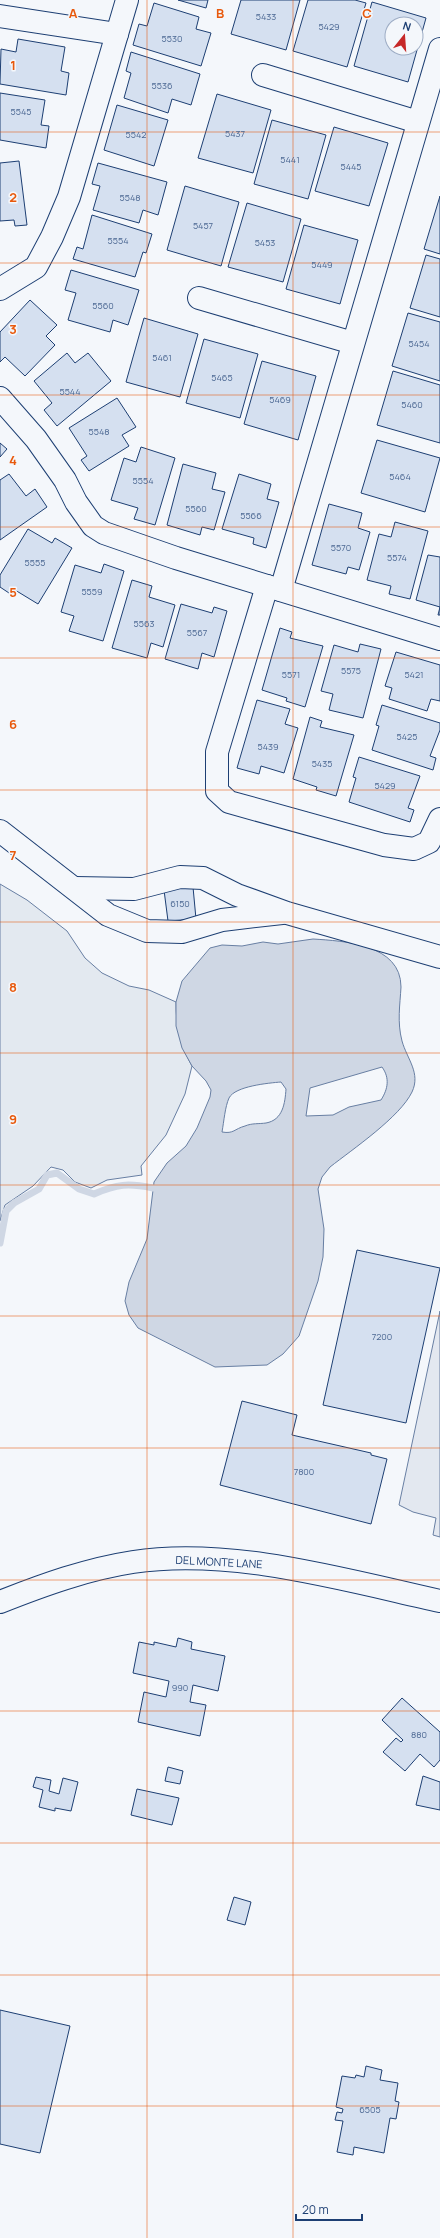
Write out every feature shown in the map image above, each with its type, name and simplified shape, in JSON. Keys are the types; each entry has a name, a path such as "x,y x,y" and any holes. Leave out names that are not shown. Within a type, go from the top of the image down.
{"street":[{"path":"0,289 36,267 52,238 69,197 127,0"},
{"path":"0,16 117,34"},
{"path":"440,49 353,343 274,588 217,752 217,791 229,802 384,845 414,850 430,842 440,819"},
{"path":"263,75 418,122"},
{"path":"199,298 353,343"},
{"path":"0,398 36,439 65,480 76,502 93,526 104,533 176,558 440,639"},
{"path":"0,831 108,915 148,931 182,932 222,920 287,913"},
{"path":"75,888 134,889 180,877 204,878 237,895 287,913 440,957"},
{"name":"DEL MONTE LANE","path":"0,1602 96,1568 134,1562 176,1559 262,1564 316,1573 440,1601"}],"shaded area":[{"path":"0,884 27,900 67,931 85,958 102,973 129,986 149,990 176,1002 180,1036 184,1051 192,1066 185,1094 166,1135 141,1166 142,1175 107,1180 91,1188 75,1182 63,1170 51,1167 33,1186 5,1205 0,1221"},
{"path":"313,939 340,941 369,948 381,953 392,962 398,973 401,987 399,1014 400,1034 414,1072 415,1079 412,1092 397,1112 375,1132 330,1167 322,1177 318,1189 324,1229 323,1257 318,1281 299,1336 283,1354 267,1365 215,1367 138,1328 129,1315 125,1301 129,1282 147,1239 154,1182 167,1163 186,1146 197,1128 210,1097 211,1090 206,1081 192,1066 182,1048 176,1026 176,1002 182,981 210,948 222,945 242,946 263,942 278,944","holes":["382,1067 385,1071 387,1079 387,1088 381,1100 349,1107 333,1115 306,1116 310,1088","281,1082 286,1089 284,1105 280,1115 272,1121 266,1123 248,1125 232,1132 222,1132 226,1106 232,1094 253,1086"]},
{"path":"440,1311 440,1537 433,1535 436,1518 413,1512 399,1505"}],"building":[{"path":"178,0 208,0 206,8"},
{"path":"241,0 300,0 286,50 231,34"},
{"path":"308,0 355,0 366,3 347,67 293,51"},
{"path":"372,2 419,16 384,16 384,56 415,56 408,82 354,66"},
{"path":"154,3 199,17 196,29 211,33 201,66 133,45 139,24 147,26"},
{"path":"18,39 65,47 61,71 69,73 66,95 0,84 1,49 16,52"},
{"path":"131,52 200,74 191,105 172,99 168,113 124,98 131,73 126,71"},
{"path":"0,93 45,100 41,125 49,126 46,148 0,140"},
{"path":"217,94 271,110 253,173 198,158"},
{"path":"117,105 168,120 154,166 104,150"},
{"path":"272,120 326,135 308,199 254,184"},
{"path":"334,127 388,143 369,206 315,191"},
{"path":"19,161 27,225 15,226 14,220 0,221 0,163"},
{"path":"98,163 167,182 158,215 143,210 139,223 93,210 100,186 92,184"},
{"path":"185,186 239,202 221,266 167,250"},
{"path":"440,196 440,254 424,249"},
{"path":"247,203 301,219 283,282 228,267"},
{"path":"92,215 152,234 146,253 143,252 135,277 73,259 77,247 83,249"},
{"path":"304,225 358,240 340,304 286,289"},
{"path":"426,255 440,259 440,317 410,308"},
{"path":"71,270 139,290 128,325 113,320 110,332 68,320 76,293 65,290"},
{"path":"30,300 57,325 46,336 55,345 25,376 5,357 0,362 0,332"},
{"path":"408,313 440,322 440,381 392,366"},
{"path":"144,318 198,334 180,397 126,382"},
{"path":"204,339 258,354 240,418 186,403"},
{"path":"67,353 75,363 88,353 111,381 57,426 44,410 52,403 34,381"},
{"path":"262,361 316,376 298,440 244,424"},
{"path":"393,371 440,385 440,443 377,425"},
{"path":"117,398 136,427 122,435 129,446 89,471 81,460 87,456 69,428"},
{"path":"377,440 440,458 425,512 361,493"},
{"path":"0,443 7,449 0,457"},
{"path":"141,447 175,458 155,525 134,519 138,508 111,500 124,458 136,462"},
{"path":"183,464 216,473 212,489 225,492 214,530 202,527 200,535 167,525"},
{"path":"9,474 26,496 35,489 47,507 0,540 0,480"},
{"path":"239,474 271,484 267,499 279,502 266,548 253,544 254,538 222,529"},
{"path":"329,504 362,513 358,528 370,532 359,570 348,567 346,574 312,565"},
{"path":"395,522 428,531 410,599 389,594 391,586 367,580 379,534 391,537"},
{"path":"28,529 52,543 55,538 72,548 38,604 15,590 12,595 0,587 0,575"},
{"path":"428,555 440,557 440,607 416,600"},
{"path":"104,564 124,571 103,641 69,631 74,616 61,612 75,565 101,573"},
{"path":"132,580 152,586 149,597 175,605 163,647 151,643 147,658 112,648"},
{"path":"181,604 212,613 214,607 227,611 214,657 202,653 198,669 165,659"},
{"path":"280,628 292,632 290,638 323,646 305,707 286,701 287,698 262,690"},
{"path":"360,644 381,649 363,718 329,710 333,694 321,691 334,645 358,652"},
{"path":"396,652 440,665 440,701 431,699 427,711 389,699 392,688 385,686"},
{"path":"257,700 290,709 285,724 298,728 284,773 261,766 259,774 237,768"},
{"path":"382,705 440,723 440,730 430,756 436,758 433,770 372,750 379,726 376,725"},
{"path":"310,717 322,721 320,727 354,735 336,796 316,790 317,787 293,779"},
{"path":"359,757 420,776 408,808 414,810 410,822 349,802 356,778 353,777"},
{"path":"193,887 196,919 168,921 164,890"},
{"path":"357,1250 440,1268 406,1423 323,1405"},
{"path":"242,1401 297,1415 292,1435 371,1453 371,1455 387,1459 371,1524 220,1485"},
{"path":"178,1638 192,1642 191,1649 225,1656 218,1691 193,1685 190,1702 206,1705 200,1736 138,1722 144,1692 166,1697 169,1681 133,1673 139,1642 154,1645 154,1642 176,1647"},
{"path":"402,1698 440,1732 440,1760 434,1767 420,1754 405,1771 383,1752 396,1738 401,1742 403,1740 382,1720"},
{"path":"168,1767 183,1771 180,1784 165,1781"},
{"path":"423,1776 440,1782 440,1810 416,1805"},
{"path":"36,1777 51,1780 49,1791 59,1794 63,1778 78,1782 71,1811 55,1808 55,1811 39,1807 43,1790 33,1787"},
{"path":"137,1789 179,1798 172,1825 131,1815"},
{"path":"234,1897 251,1902 245,1925 227,1920"},
{"path":"0,2010 70,2026 40,2153 0,2144"},
{"path":"366,2066 382,2070 380,2080 398,2083 395,2101 399,2102 396,2119 390,2118 384,2153 354,2147 353,2155 337,2152 343,2121 335,2120 337,2112 342,2113 343,2109 336,2107 342,2076 355,2078 356,2075 364,2077"}],"waterway":[{"path":"0,1243 6,1211 14,1203 39,1189 47,1175 57,1173 79,1189 94,1194 109,1188 123,1185 136,1185 153,1188"}]}
